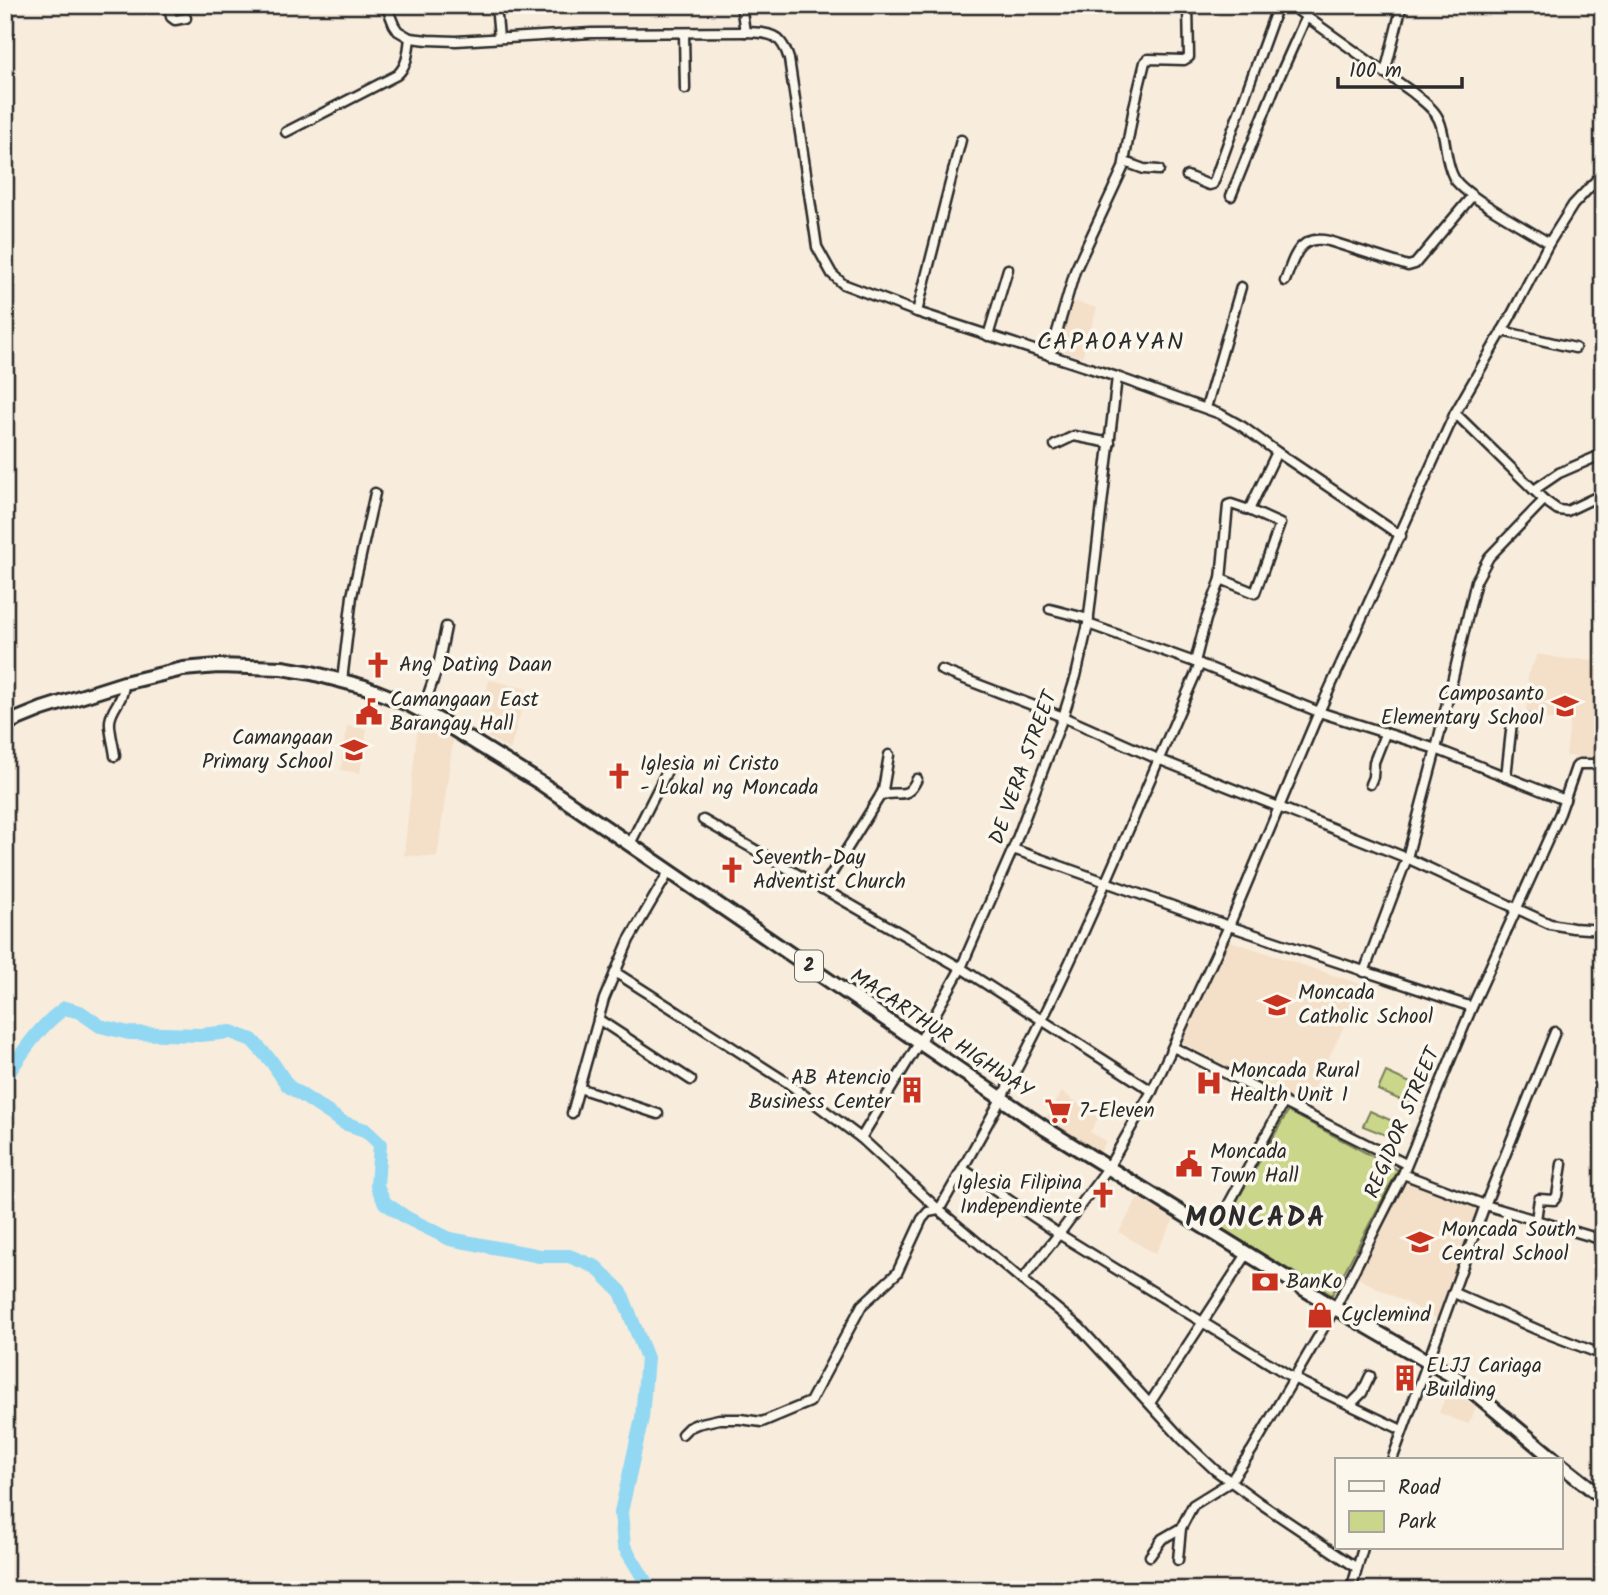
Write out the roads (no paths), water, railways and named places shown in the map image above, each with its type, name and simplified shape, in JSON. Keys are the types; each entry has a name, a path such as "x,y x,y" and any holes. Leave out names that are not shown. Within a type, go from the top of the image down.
{"highway":[{"name":"MACARTHUR HIGHWAY","path":"5,724 124,682 183,668 218,666 282,668 312,673 383,694 422,712 484,747 670,870 1046,1129 1335,1308 1449,1373 1553,1458"},
{"path":"1562,1466 1603,1498"}],"street":[{"path":"169,5 171,17 175,20 186,18"},
{"path":"386,5 398,31 410,38 456,41 591,33 746,32 777,37 786,49 789,59 817,247 835,278 917,313 1206,408 1243,427 1401,536"},
{"path":"496,5 499,38"},
{"path":"741,5 746,32"},
{"path":"1050,356 1075,271 1125,162 1133,110 1145,62 1148,59 1184,60 1189,57 1188,5"},
{"path":"1187,176 1209,186 1213,184 1278,5"},
{"path":"1290,5 1412,92 1435,112 1440,121 1455,181 1472,196 1549,243"},
{"path":"1385,73 1402,5"},
{"path":"1231,196 1306,17"},
{"path":"684,33 685,89"},
{"path":"286,132 397,75 407,60 410,38"},
{"path":"917,313 961,139"},
{"path":"1125,162 1144,169 1159,170"},
{"path":"1022,1280 1108,1168 1152,1091 1229,926 1320,712 1455,413 1549,243 1573,205 1603,173"},
{"path":"1285,281 1296,252 1310,240 1329,241 1408,266 1415,264 1472,196"},
{"path":"988,336 1008,269"},
{"path":"1206,408 1241,287"},
{"path":"1502,331 1575,348"},
{"name":"DE VERA STREET","path":"861,1138 961,968 1013,849 1063,717 1076,676 1088,621 1117,377"},
{"path":"1455,413 1534,491 1562,511 1603,494"},
{"path":"1055,445 1074,436 1110,443"},
{"path":"1249,510 1277,452"},
{"path":"1534,491 1559,474 1603,454"},
{"path":"342,681 352,596 375,493"},
{"path":"1364,972 1406,858 1436,749 1476,582 1489,557 1544,500"},
{"path":"939,1210 1042,1019 1106,883 1198,663 1206,619 1221,579 1228,505 1249,510 1280,524 1255,593 1221,579"},
{"path":"1050,609 1088,621 1320,712 1436,749 1565,800"},
{"path":"422,712 438,666 446,628"},
{"path":"941,670 1063,717 1158,759 1406,858 1550,924 1603,930"},
{"path":"115,756 110,724 122,698 124,682"},
{"path":"1506,777 1512,722 1515,719 1530,720"},
{"path":"1370,784 1374,762 1385,734"},
{"path":"822,889 883,790 889,755"},
{"name":"REGIDOR STREET","path":"1230,1482 1295,1379 1335,1308 1403,1174 1472,1007 1565,800 1576,767 1579,764 1603,764"},
{"path":"630,844 666,773"},
{"path":"880,796 904,795 913,788 917,779"},
{"path":"702,820 961,968 1152,1091"},
{"path":"1013,849 1229,926 1472,1007"},
{"path":"572,1113 604,999 629,940 670,870"},
{"path":"615,972 789,1083 861,1138 939,1210 1079,1327 1191,1447 1230,1482 1357,1568"},
{"path":"598,1019 691,1080"},
{"path":"1393,1458 1485,1205 1555,1032"},
{"path":"1173,1047 1406,1164"},
{"path":"579,1088 657,1114"},
{"path":"1213,1233 1284,1102"},
{"path":"1536,1220 1539,1199 1554,1200 1557,1196 1562,1164"},
{"path":"962,1169 1059,1234 1295,1379 1402,1430"},
{"path":"1403,1174 1485,1205 1603,1240"},
{"path":"681,1434 698,1424 719,1419 762,1422 810,1402 862,1305 897,1273 922,1219 928,1212 939,1210"},
{"path":"1150,1403 1247,1254"},
{"path":"1454,1293 1548,1335 1603,1355"},
{"path":"1350,1405 1365,1389 1370,1376"},
{"path":"1178,1560 1181,1528 1193,1505 1230,1482"},
{"path":"1150,1556 1162,1539 1181,1528"},
{"path":"1350,1590 1362,1550"}],"waterway":[{"path":"5,1078 40,1031 65,1008 80,1012 100,1026 129,1033 200,1035 231,1032 252,1040 272,1062 288,1086 344,1123 365,1130 380,1144 377,1186 385,1203 407,1218 450,1239 540,1256 569,1256 596,1267 621,1292 647,1358 642,1418 621,1512 624,1546 652,1590"}],"place":[{"name":"Ang Dating Daan","path":"378,665"},
{"name":"Camposanto Elementary School","path":"1565,706"},
{"name":"Camangaan East Barangay Hall","path":"369,712"},
{"name":"Camangaan Primary School","path":"354,750"},
{"name":"Iglesia ni Cristo - Lokal ng Moncada","path":"619,776"},
{"name":"Seventh-Day Adventist Church","path":"732,870"},
{"name":"Moncada Catholic School","path":"1277,1005"},
{"name":"Moncada Rural Health Unit 1","path":"1209,1083"},
{"name":"AB Atencio Business Center","path":"912,1090"},
{"name":"7-Eleven","path":"1058,1111"},
{"name":"Moncada Town Hall","path":"1189,1164"},
{"name":"Iglesia Filipina Independiente","path":"1103,1195"},
{"name":"Moncada South Central School","path":"1420,1242"},
{"name":"BanKo","path":"1265,1282"},
{"name":"Cyclemind","path":"1320,1315"},
{"name":"ELJJ Cariaga Building","path":"1405,1378"}],"district":[{"name":"CAPAOAYAN","path":"1111,342"},
{"name":"MONCADA","path":"1256,1218"}]}
